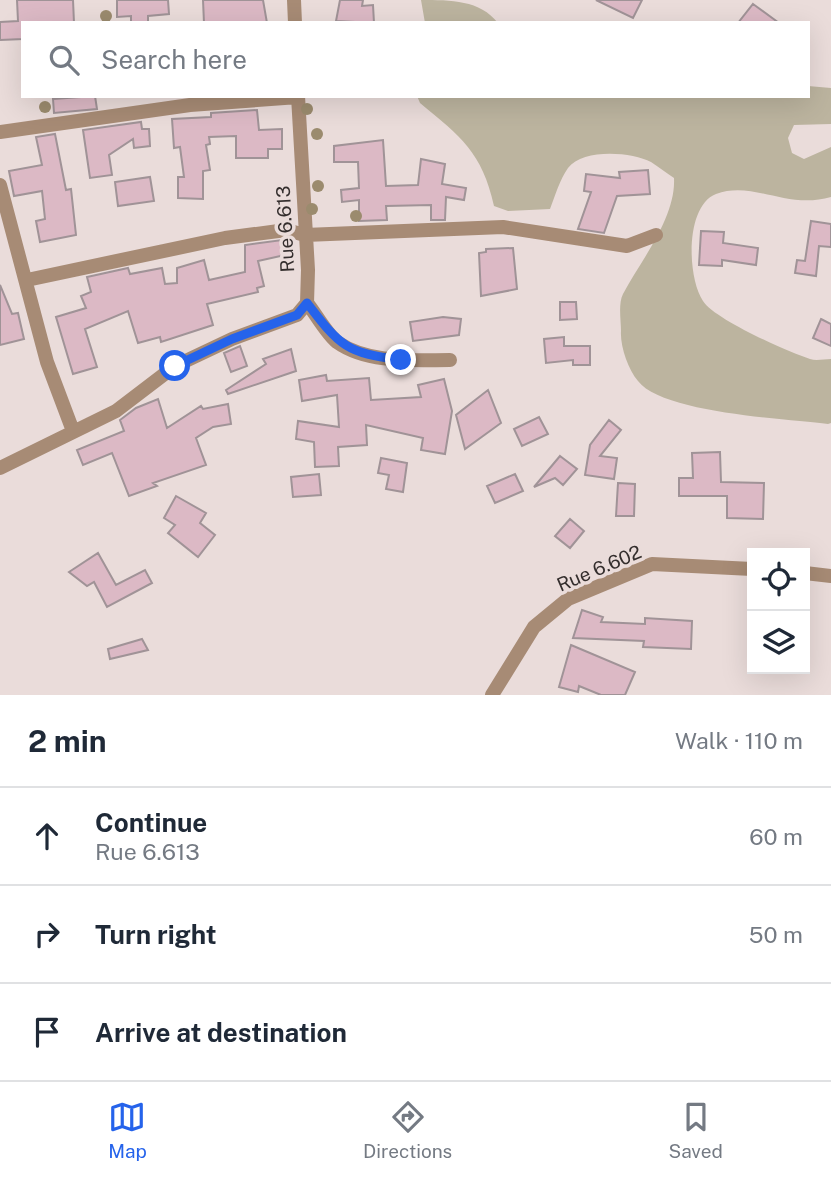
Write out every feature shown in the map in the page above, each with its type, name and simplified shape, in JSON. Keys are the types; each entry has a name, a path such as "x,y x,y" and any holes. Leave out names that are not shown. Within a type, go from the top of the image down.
{"street":[{"path":"294,0 295,21"},
{"path":"0,132 190,105 284,98"},
{"name":"Rue 6.613","path":"298,98 307,303"},
{"path":"0,185 47,362 73,432"},
{"path":"27,279 225,238 286,230 305,235 503,227 627,246 656,235"},
{"path":"0,468 116,411 175,366 232,339 297,315 307,303 336,341 353,349 401,360 450,360"},
{"name":"Rue 6.602","path":"492,695 534,627 558,606 633,570 652,564 747,569"},
{"path":"810,574 831,576"}],"shaded area":[{"path":"421,0 464,3 483,10 496,21 425,21"},
{"path":"810,86 831,88 831,124 794,125 788,138 792,153 804,159 831,147 831,197 799,200 743,190 716,194 706,201 699,212 694,227 692,260 694,276 703,301 721,317 752,334 812,360 831,359 831,423 727,413 672,401 651,392 634,376 623,350 621,302 663,223 673,193 674,178 651,162 632,156 608,154 585,157 568,168 550,209 508,211 494,206 483,172 468,147 418,98 810,98"}],"building":[{"path":"17,0 73,0 74,21 21,21 21,39 0,40 0,22 18,21"},
{"path":"117,0 168,0 169,14 148,16 148,21 131,21 131,16 117,17"},
{"path":"203,0 263,0 267,21 204,21"},
{"path":"340,0 363,0 362,6 373,5 374,21 336,21"},
{"path":"596,0 642,0 633,18"},
{"path":"753,4 776,21 740,21"},
{"path":"95,98 97,109 54,113 53,99"},
{"path":"257,110 259,130 282,129 282,149 268,149 268,158 236,158 236,136 209,137 210,144 206,145 210,170 203,171 203,199 178,198 178,177 184,177 180,147 174,148 172,119 211,117 211,113"},
{"path":"141,122 142,129 149,129 150,146 134,148 133,139 109,155 112,175 90,178 83,130"},
{"path":"55,134 66,190 71,189 76,235 40,242 36,221 45,219 42,191 14,196 9,171 42,165 36,137"},
{"path":"383,140 386,186 418,185 421,159 445,164 442,184 466,188 464,200 446,197 445,220 431,220 431,205 386,206 387,220 359,221 359,200 342,202 341,190 359,188 358,162 334,162 334,146"},
{"path":"648,170 650,194 617,196 604,233 578,229 591,192 584,191 586,174 620,178 619,172"},
{"path":"150,177 154,201 118,206 115,182"},
{"path":"811,221 831,224 831,247 819,246 816,276 795,273 797,260 805,261"},
{"path":"701,231 724,232 723,243 758,248 756,265 722,260 722,266 699,265"},
{"path":"282,240 285,255 258,261 264,286 257,288 258,292 207,304 213,325 161,342 160,337 138,343 128,311 85,329 97,367 73,374 56,317 86,308 81,296 91,292 87,277 128,268 130,274 162,268 165,284 177,283 177,268 204,260 209,280 245,272 245,245"},
{"path":"513,248 517,289 481,296 479,253 486,252 486,249"},
{"path":"0,285 12,314 18,313 24,339 0,345"},
{"path":"560,302 576,302 577,319 560,320"},
{"path":"443,317 461,319 459,335 413,341 410,322"},
{"path":"821,319 831,324 831,346 813,338"},
{"path":"564,337 564,346 590,346 590,365 573,365 573,360 546,363 544,339"},
{"path":"240,346 247,366 231,372 224,353"},
{"path":"291,349 296,371 228,394 226,390 266,364 263,359"},
{"path":"326,375 327,381 369,378 371,400 421,397 418,385 444,379 452,411 445,454 421,450 423,438 366,425 367,445 338,447 339,466 315,467 314,442 296,439 298,421 339,427 337,395 302,401 299,380"},
{"path":"488,390 501,423 465,449 456,415"},
{"path":"158,399 167,428 201,406 203,409 228,404 231,424 213,427 196,438 206,465 153,483 157,486 129,496 112,453 83,465 77,450 124,431 120,420 136,408"},
{"path":"539,417 548,434 522,446 514,429"},
{"path":"609,420 621,430 600,456 617,458 614,479 585,475 590,445"},
{"path":"720,452 721,482 764,483 763,519 727,518 727,496 679,496 679,478 693,478 692,453"},
{"path":"560,456 577,469 563,485 555,478 534,487"},
{"path":"381,458 407,463 403,492 386,489 389,475 378,473"},
{"path":"319,474 321,495 293,497 291,477"},
{"path":"515,474 523,491 495,503 487,486"},
{"path":"618,483 635,484 634,516 616,516"},
{"path":"176,496 206,513 200,523 215,535 198,557 168,533 175,525 164,518"},
{"path":"570,519 584,531 570,548 555,536"},
{"path":"98,553 116,585 145,570 152,583 107,607 94,582 87,586 69,572"},
{"path":"582,610 603,617 601,622 645,624 645,618 692,621 691,649 643,647 644,641 573,638"},
{"path":"142,639 148,650 110,659 108,649"},
{"path":"571,645 635,672 625,695 601,695 579,686 578,692 559,687"}],"route":[{"path":"175,366 232,339 281,323 297,315 307,303 336,341 377,357 401,360"}]}
